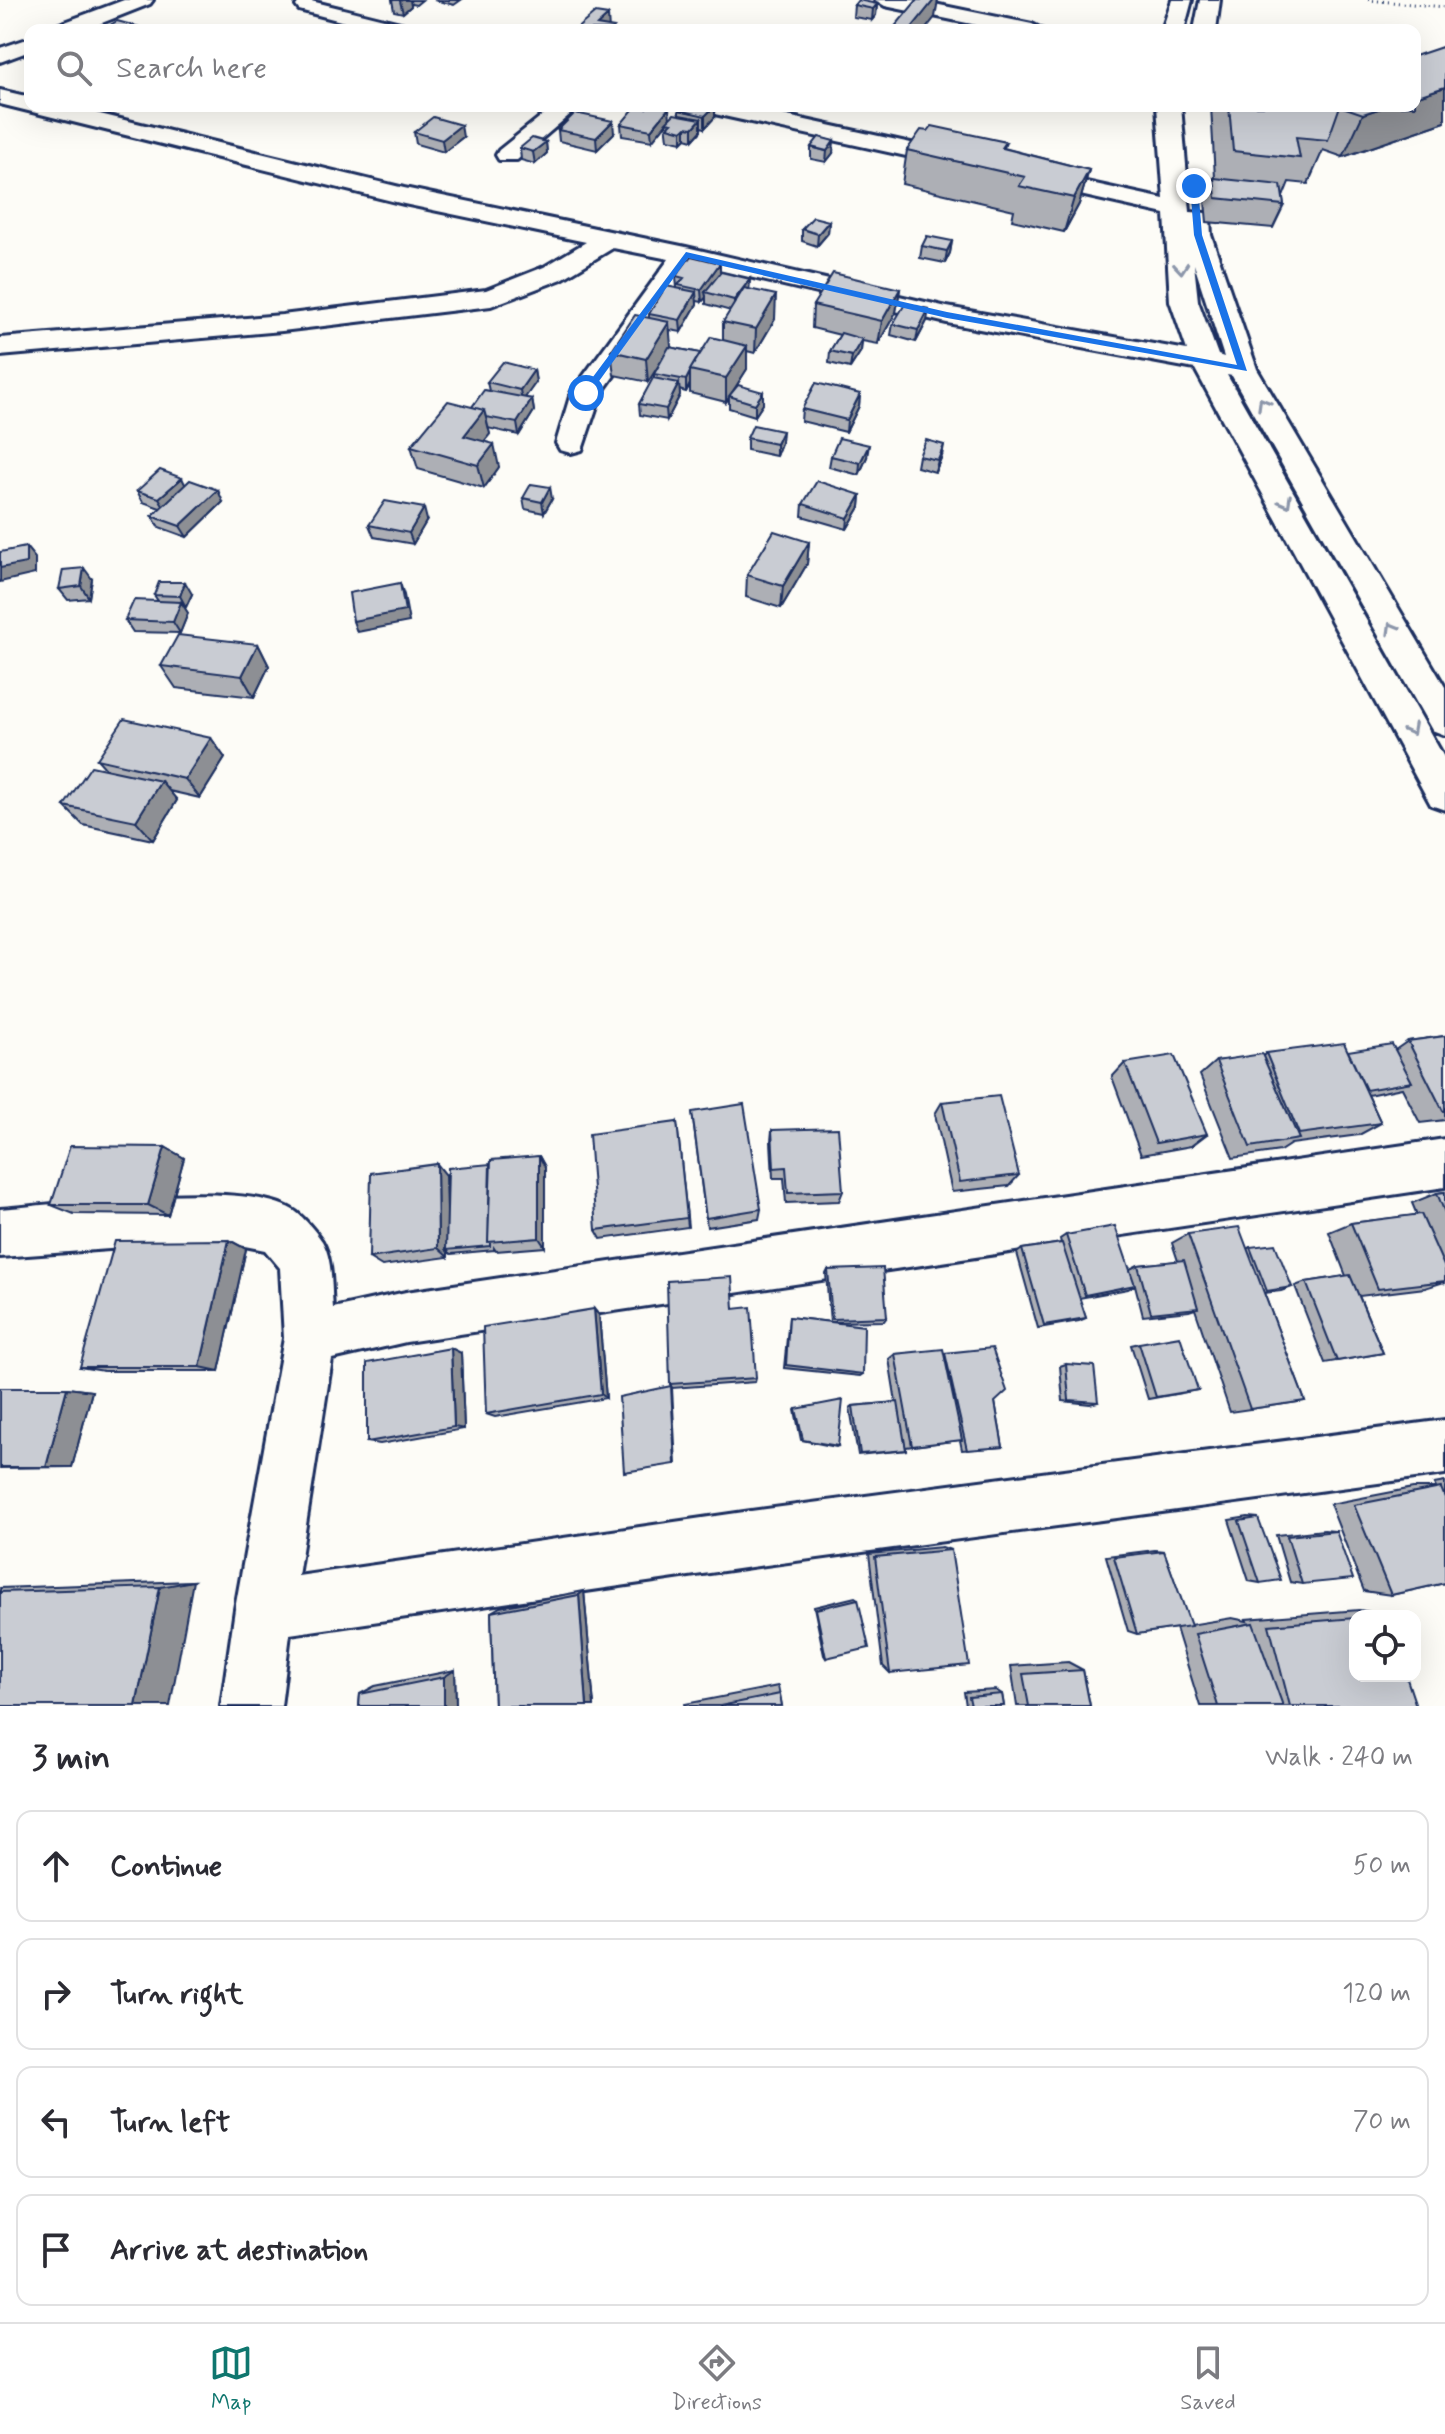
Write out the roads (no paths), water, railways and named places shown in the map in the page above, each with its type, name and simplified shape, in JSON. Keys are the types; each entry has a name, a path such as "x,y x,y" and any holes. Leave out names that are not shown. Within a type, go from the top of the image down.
{"street":[{"path":"81,24 143,0"},
{"path":"885,0 1003,24"},
{"path":"1175,24 1182,0"},
{"path":"1206,24 1210,0"},
{"path":"306,6 376,24"},
{"path":"0,55 24,46"},
{"path":"0,97 24,103"},
{"path":"63,112 404,196 686,255 947,315 1243,369"},
{"path":"508,155 561,112"},
{"path":"737,112 1176,209"},
{"path":"1169,112 1184,301 1206,363 1445,794"},
{"path":"1188,112 1198,235 1243,369 1445,720"},
{"path":"0,347 282,323 491,298 553,273 607,240"},
{"path":"571,443 586,393 686,255"},
{"path":"310,1338 406,1317 1445,1163"},
{"path":"0,1233 219,1217 278,1228 304,1258 310,1338 264,1609 251,1706"},
{"path":"264,1609 751,1539 1445,1447"}]}
